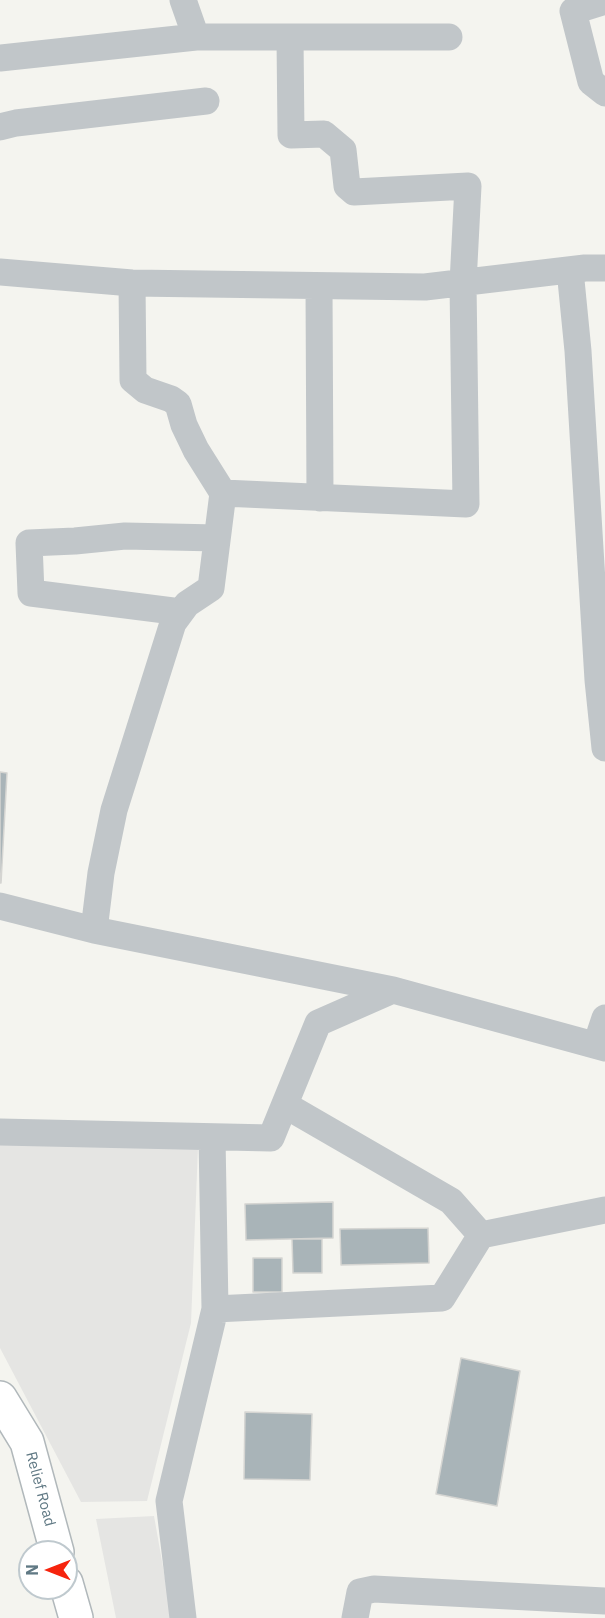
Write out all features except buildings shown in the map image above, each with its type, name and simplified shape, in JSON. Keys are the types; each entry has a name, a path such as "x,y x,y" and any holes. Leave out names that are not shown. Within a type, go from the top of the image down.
{"main road":[{"name":"Relief Road","path":"0,1398 27,1442 54,1540"},
{"path":"71,1600 76,1618"}],"street":[{"path":"183,0 196,37"},
{"path":"605,1 573,11 591,82 605,93"},
{"path":"0,58 196,37 449,37"},
{"path":"223,493 466,504 463,283 468,186 354,192 347,186 343,150 324,134 291,135 290,38"},
{"path":"0,126 206,101"},
{"path":"0,272 132,283 425,287 605,268"},
{"path":"570,270 579,372 598,680 605,748"},
{"path":"94,930 101,873 114,810 173,623 187,604 211,588 223,493 196,450 184,425 178,404 171,399 145,390 133,380 132,283"},
{"path":"319,286 320,498"},
{"path":"181,612 31,593 29,543 125,536 218,538"},
{"path":"0,906 94,930 393,990 600,1047 605,1018"},
{"path":"0,1132 271,1138 318,1023 393,990"},
{"path":"285,1105 451,1202 481,1235"},
{"path":"183,1618 169,1501 215,1309 212,1137"},
{"path":"215,1309 442,1298 481,1235 605,1210"},
{"path":"355,1618 360,1593 374,1589 605,1601"}],"shaded area":[{"path":"0,1143 198,1147 191,1323 147,1501 81,1502 0,1348"},
{"path":"154,1516 172,1618 116,1618 96,1519"}]}
